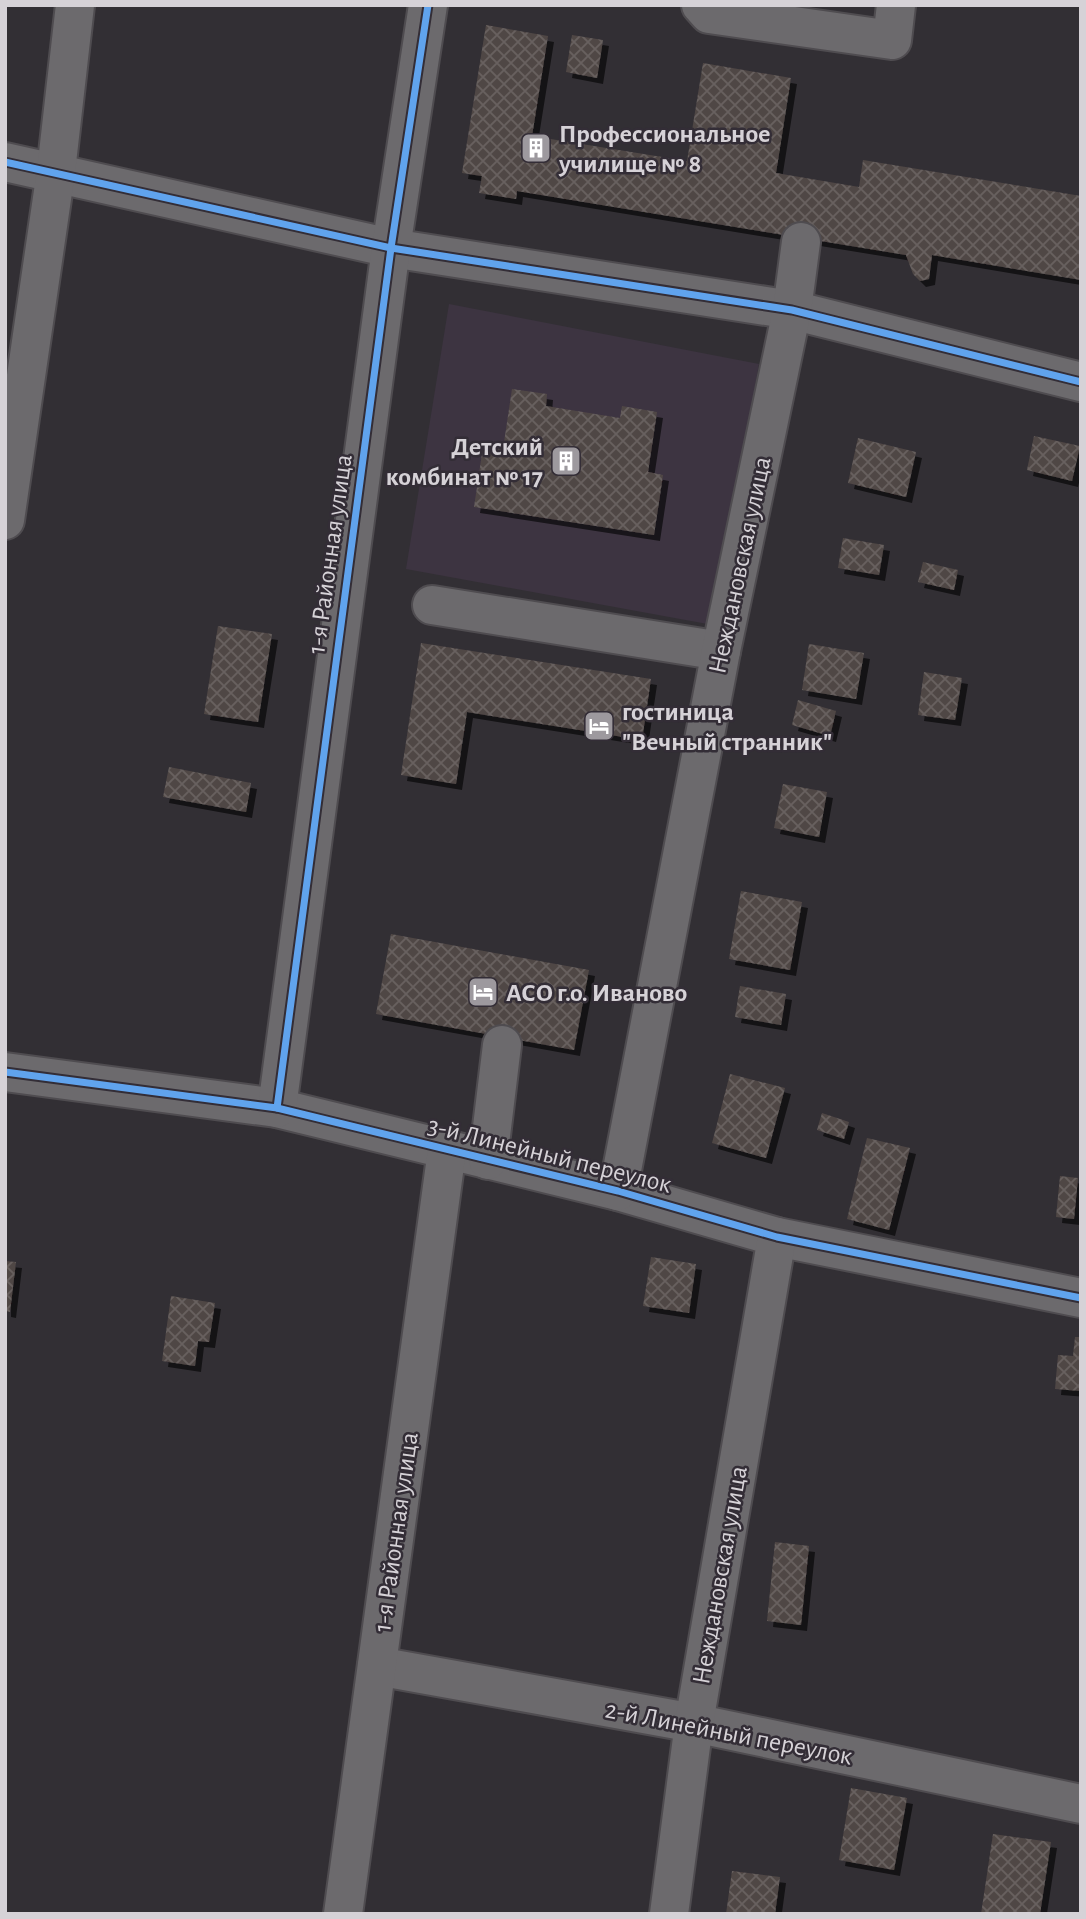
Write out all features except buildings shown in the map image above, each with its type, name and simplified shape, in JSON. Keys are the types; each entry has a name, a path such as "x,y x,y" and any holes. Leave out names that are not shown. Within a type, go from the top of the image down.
{"street":[{"path":"5,520 56,172 75,5"},
{"name":"1-я Районная улица","path":"277,1108 391,248 428,5"},
{"path":"701,5 709,14 892,40 896,5"},
{"path":"5,162 391,248 792,310 1081,382"},
{"name":"Неждановская улица","path":"618,1191 721,651 792,310 801,242"},
{"path":"432,605 721,651"},
{"path":"488,1160 502,1045"},
{"name":"3-й Линейный переулок","path":"5,1072 277,1108 618,1191 777,1237 1081,1298"},
{"name":"1-я Районная улица","path":"343,1914 447,1150"},
{"name":"Неждановская улица","path":"669,1914 694,1723 777,1237"},
{"name":"2-й Линейный переулок","path":"377,1666 694,1723 1081,1804"}],"shaded area":[{"path":"449,304 759,364 713,625 406,569"}],"cycle path":[{"path":"277,1108 391,248 428,5"},
{"path":"5,162 391,248 792,310 1081,382"},
{"path":"5,1072 277,1108 618,1191 777,1237 1081,1298"}],"place":[{"name":"Профессиональное училище № 8","path":"536,148"},
{"name":"Детский комбинат № 17","path":"566,461"},
{"name":"гостиница \"Вечный странник\"","path":"599,726"},
{"name":"АСО г.о. Иваново","path":"483,992"}]}
